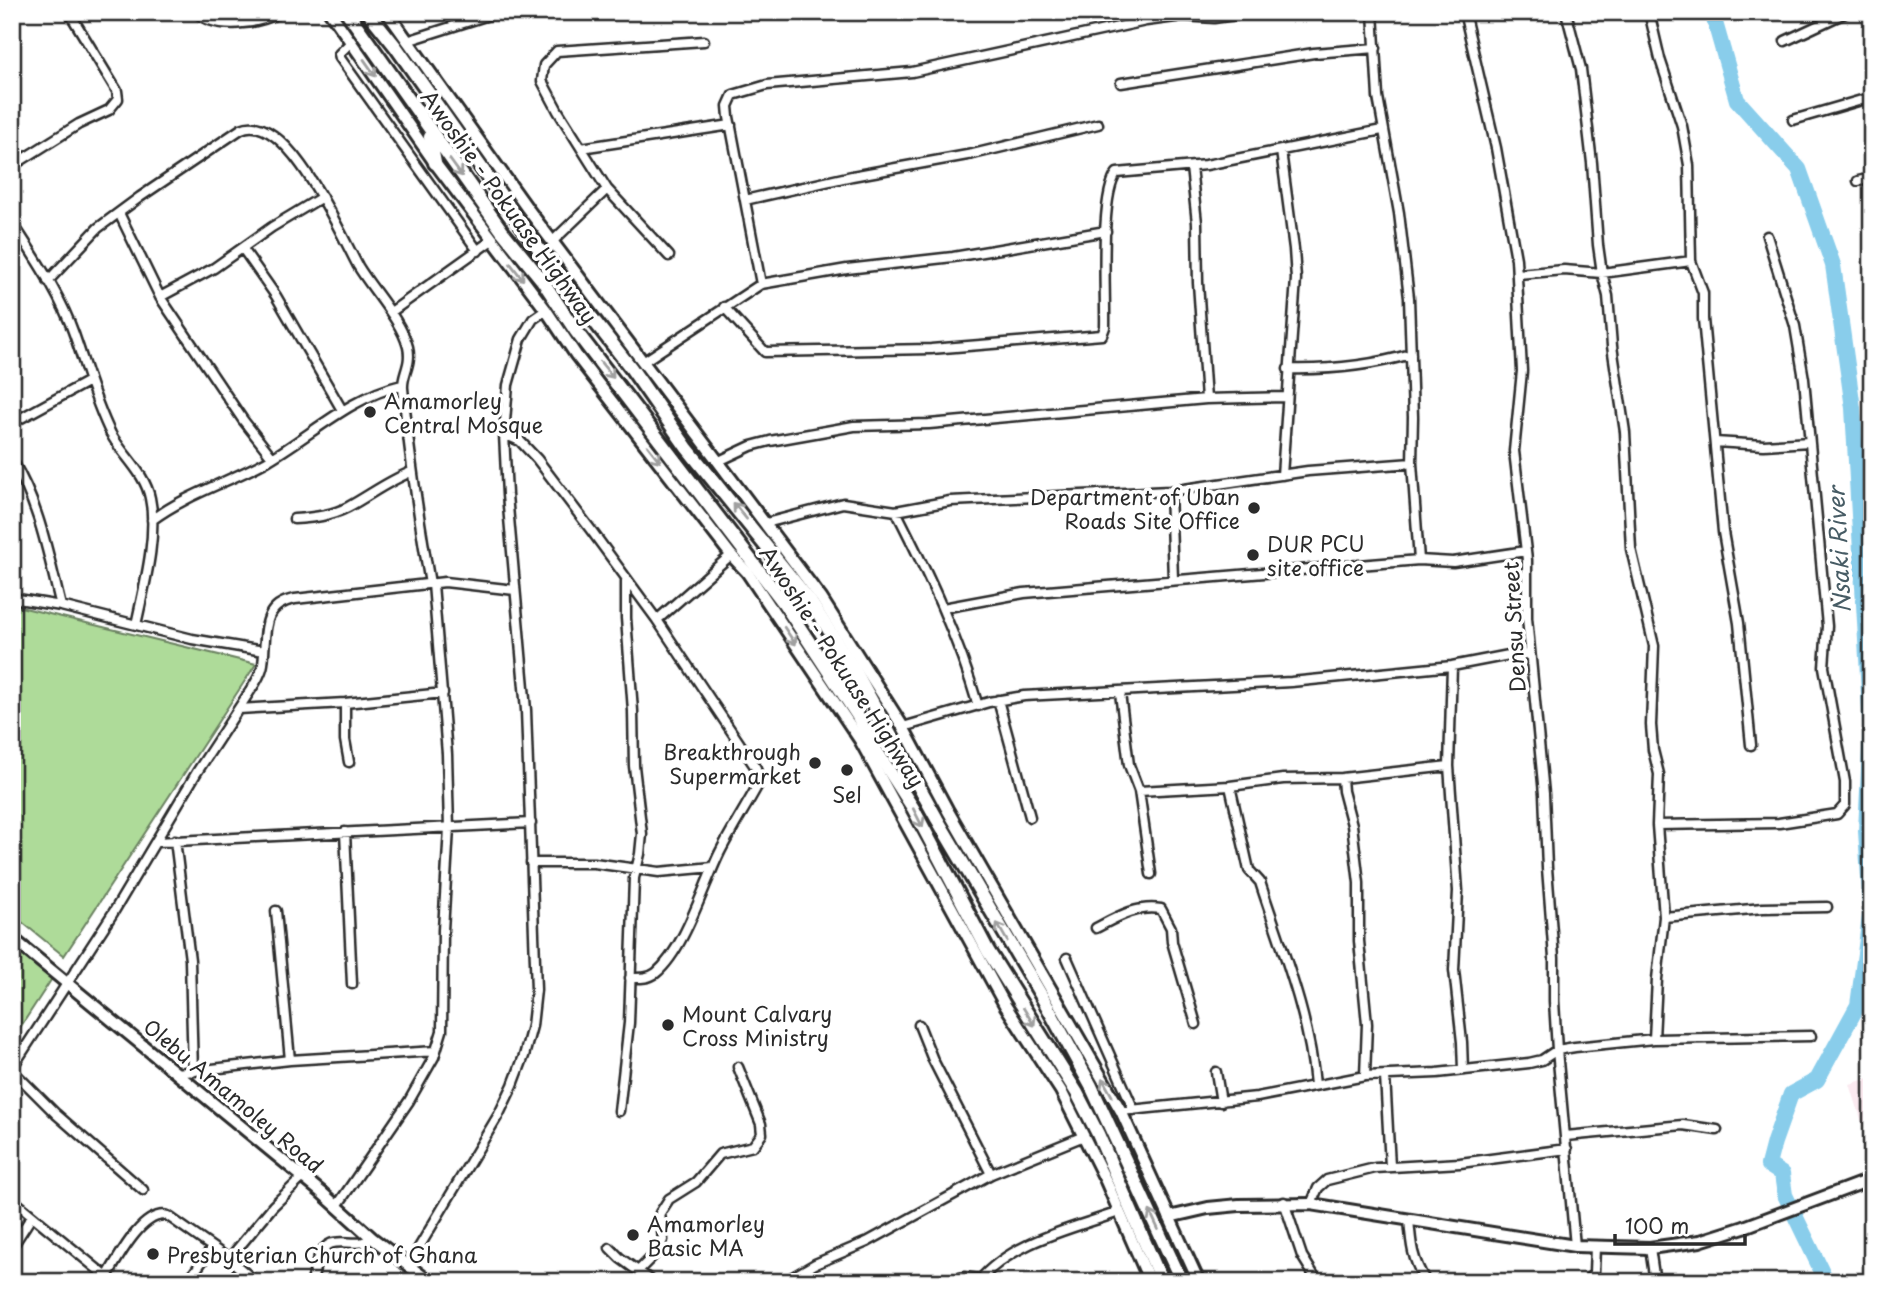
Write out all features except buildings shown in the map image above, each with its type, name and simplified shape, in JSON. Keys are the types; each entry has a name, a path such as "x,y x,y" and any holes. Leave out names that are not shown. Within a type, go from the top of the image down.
{"main road":[{"name":"Awoshie - Pokuase Highway","path":"347,12 502,232 542,281 575,330 783,602 857,715 906,796 988,951 1077,1093 1118,1178 1162,1282"},
{"name":"Awoshie - Pokuase Highway","path":"368,12 396,47 546,259 631,368 687,448 810,601 854,669 1091,1086 1182,1282"},
{"path":"428,129 435,163"},
{"path":"967,911 984,900"}],"street":[{"path":"12,166 79,124 109,110 118,99 117,90 69,12"},
{"path":"196,12 211,20 243,24 281,12"},
{"path":"331,12 435,163 546,310 576,355 747,572 860,740 873,769 1005,1005 1061,1091 1150,1282"},
{"path":"387,12 553,241 821,598 903,727 948,811 1121,1111 1199,1282"},
{"path":"407,41 498,12"},
{"path":"761,284 730,125 729,101 733,95 753,88 912,72 1146,21 1183,16 1214,18 1256,12"},
{"path":"1373,12 1382,130 1403,240 1409,298 1412,463 1419,560"},
{"name":"Densu Street","path":"1464,12 1501,173 1518,274 1522,371 1514,451 1526,551 1529,654 1544,793 1554,958 1553,1000 1575,1246"},
{"path":"1566,12 1581,69 1602,273 1608,296 1612,346 1625,432 1631,549 1654,646 1651,725 1659,774 1657,825 1664,917 1654,1039"},
{"path":"1649,12 1660,59 1682,126 1689,165 1691,261 1703,293 1703,319 1723,532 1738,623 1751,745"},
{"path":"1785,41 1847,12"},
{"path":"670,256 607,189 542,81 544,65 558,51 704,41"},
{"path":"351,42 339,54 340,58 478,251"},
{"path":"1121,83 1314,53 1376,48"},
{"path":"1793,120 1872,97"},
{"path":"745,200 852,176 985,151 1098,124"},
{"path":"581,148 730,125"},
{"path":"48,281 98,228 119,213 246,126 263,129 271,133 312,179 356,263 391,312 408,348 409,367 402,385 411,472 432,584 443,693 449,828 443,930 442,1031 436,1051 409,1101 337,1206"},
{"path":"724,307 765,352 931,349 1102,335 1105,327 1109,189 1117,173 1191,167 1382,130"},
{"path":"1281,151 1296,279 1282,475"},
{"path":"1191,167 1197,223 1206,399"},
{"path":"1858,181 1872,178"},
{"path":"553,241 607,189"},
{"path":"160,298 243,249 272,227 322,197"},
{"path":"119,213 160,298 243,420 272,457"},
{"path":"12,222 48,281 74,333 89,381 113,437 141,477 150,497 152,520 147,574 136,625"},
{"path":"643,362 761,284 847,269 953,257 1106,230"},
{"path":"1657,825 1779,823 1837,814 1843,810 1846,801 1824,667 1827,626 1804,379 1796,326 1767,236"},
{"path":"391,312 492,240"},
{"path":"243,249 276,296 342,410"},
{"path":"1518,274 1564,270 1602,273 1691,261"},
{"path":"409,1264 499,1114 524,1056 532,1026 536,989 526,710 505,434 508,385 521,339 533,319 546,310"},
{"path":"1288,369 1356,367 1411,354"},
{"path":"12,423 89,381"},
{"path":"152,520 193,494 272,457 342,410 370,395 402,385"},
{"path":"719,461 751,446 854,426 929,424 1206,399 1286,397"},
{"path":"505,434 520,441 537,459 591,530 657,620 756,768 759,783 713,867 684,932 666,961 654,974 630,978"},
{"path":"1715,442 1764,445 1809,442"},
{"path":"12,460 28,488 40,520 61,606"},
{"path":"766,523 844,503 896,512 950,501 1170,491 1282,475 1412,463"},
{"path":"294,519 320,517 346,508 393,479 411,472"},
{"path":"1170,491 1174,579"},
{"path":"896,512 943,608 978,706"},
{"path":"943,608 1024,593 1419,560 1453,562 1526,551"},
{"path":"657,620 731,555"},
{"path":"619,1111 629,1024 634,878 642,834 634,766 626,581"},
{"path":"143,1190 56,1114 12,1069 261,672 271,612 280,603 432,584 466,583 515,590"},
{"path":"12,598 61,606 192,639 264,651"},
{"path":"903,727 998,700 1291,682 1452,666 1508,655 1529,654"},
{"path":"1452,666 1449,766 1458,891 1454,971 1463,1070"},
{"path":"239,709 345,703 391,696 443,693"},
{"path":"1120,693 1129,765 1139,791 1151,874"},
{"path":"998,700 1030,817"},
{"path":"345,703 345,740 349,762"},
{"path":"1139,791 1230,786 1283,779 1342,778 1449,766"},
{"path":"1342,778 1352,825 1359,883 1359,941 1367,1024 1365,1076"},
{"path":"1230,786 1249,870 1260,882 1305,1028 1312,1054 1315,1085"},
{"path":"156,842 531,823"},
{"path":"345,832 352,984"},
{"path":"176,840 190,960 193,1072"},
{"path":"531,863 594,863 659,872 713,867"},
{"path":"1097,928 1129,911 1153,907 1161,909 1171,928 1172,942 1196,1024"},
{"path":"1664,917 1763,908 1827,907"},
{"path":"276,911 290,1060"},
{"name":"Olebu Amamoley Road","path":"12,938 303,1177 372,1238 429,1282"},
{"path":"1067,958 1134,1110"},
{"path":"919,1025 933,1060 991,1174"},
{"path":"1121,1111 1257,1097 1365,1076 1463,1070 1542,1060 1557,1050 1654,1039 1811,1036"},
{"path":"177,1073 290,1060 436,1051"},
{"path":"639,1270 658,1251 663,1240 660,1213 669,1199 696,1182 720,1154 753,1146 760,1140 761,1125 738,1066"},
{"path":"1216,1072 1221,1102"},
{"path":"1385,1076 1390,1167"},
{"path":"1566,1136 1683,1125 1717,1130"},
{"path":"783,1282 815,1264 867,1242 991,1174 1084,1136"},
{"path":"1311,1204 1318,1188 1327,1180 1390,1167 1460,1163 1567,1149"},
{"path":"229,1259 273,1206 303,1177"},
{"path":"1169,1217 1208,1208 1284,1202 1332,1205 1575,1246 1650,1248 1700,1241 1872,1179"},
{"path":"12,1199 106,1279 137,1230 152,1216 161,1214 168,1216 229,1259 256,1282"},
{"path":"1284,1202 1302,1255 1318,1282"},
{"path":"948,1282 964,1277 979,1280 1000,1260 1017,1250 1119,1212"},
{"path":"12,1247 32,1216"},
{"path":"1409,1219 1415,1264 1426,1282"},
{"path":"312,1282 319,1255 331,1244 341,1240 359,1245 372,1238"},
{"path":"1586,1282 1595,1268 1595,1247"},
{"path":"187,1282 212,1248"},
{"path":"610,1248 653,1282"},
{"path":"1650,1248 1655,1282"}],"shaded area":[{"path":"1872,1077 1872,1154 1850,1084"}],"green space":[{"path":"12,605 256,664 64,956 12,914"},
{"path":"12,945 53,977 12,1040"}],"waterway":[{"name":"Nsaki River","path":"1712,12 1737,100 1799,169 1833,265 1853,408 1871,729 1866,831 1871,909 1858,1005 1817,1080 1791,1094 1768,1165 1782,1174 1785,1195 1827,1282"},
{"name":"Nsaki River","path":"1869,796 1872,800"}],"place":[{"name":"Amamorley Central Mosque","path":"370,412"},
{"name":"Department of Uban Roads Site Office","path":"1254,508"},
{"name":"DUR PCU site office","path":"1253,555"},
{"name":"Breakthrough Supermarket","path":"815,763"},
{"name":"Sel","path":"847,770"},
{"name":"Mount Calvary Cross Ministry","path":"668,1025"},
{"name":"Amamorley Basic MA","path":"633,1235"},
{"name":"Presbyterian Church of Ghana","path":"153,1254"}]}
